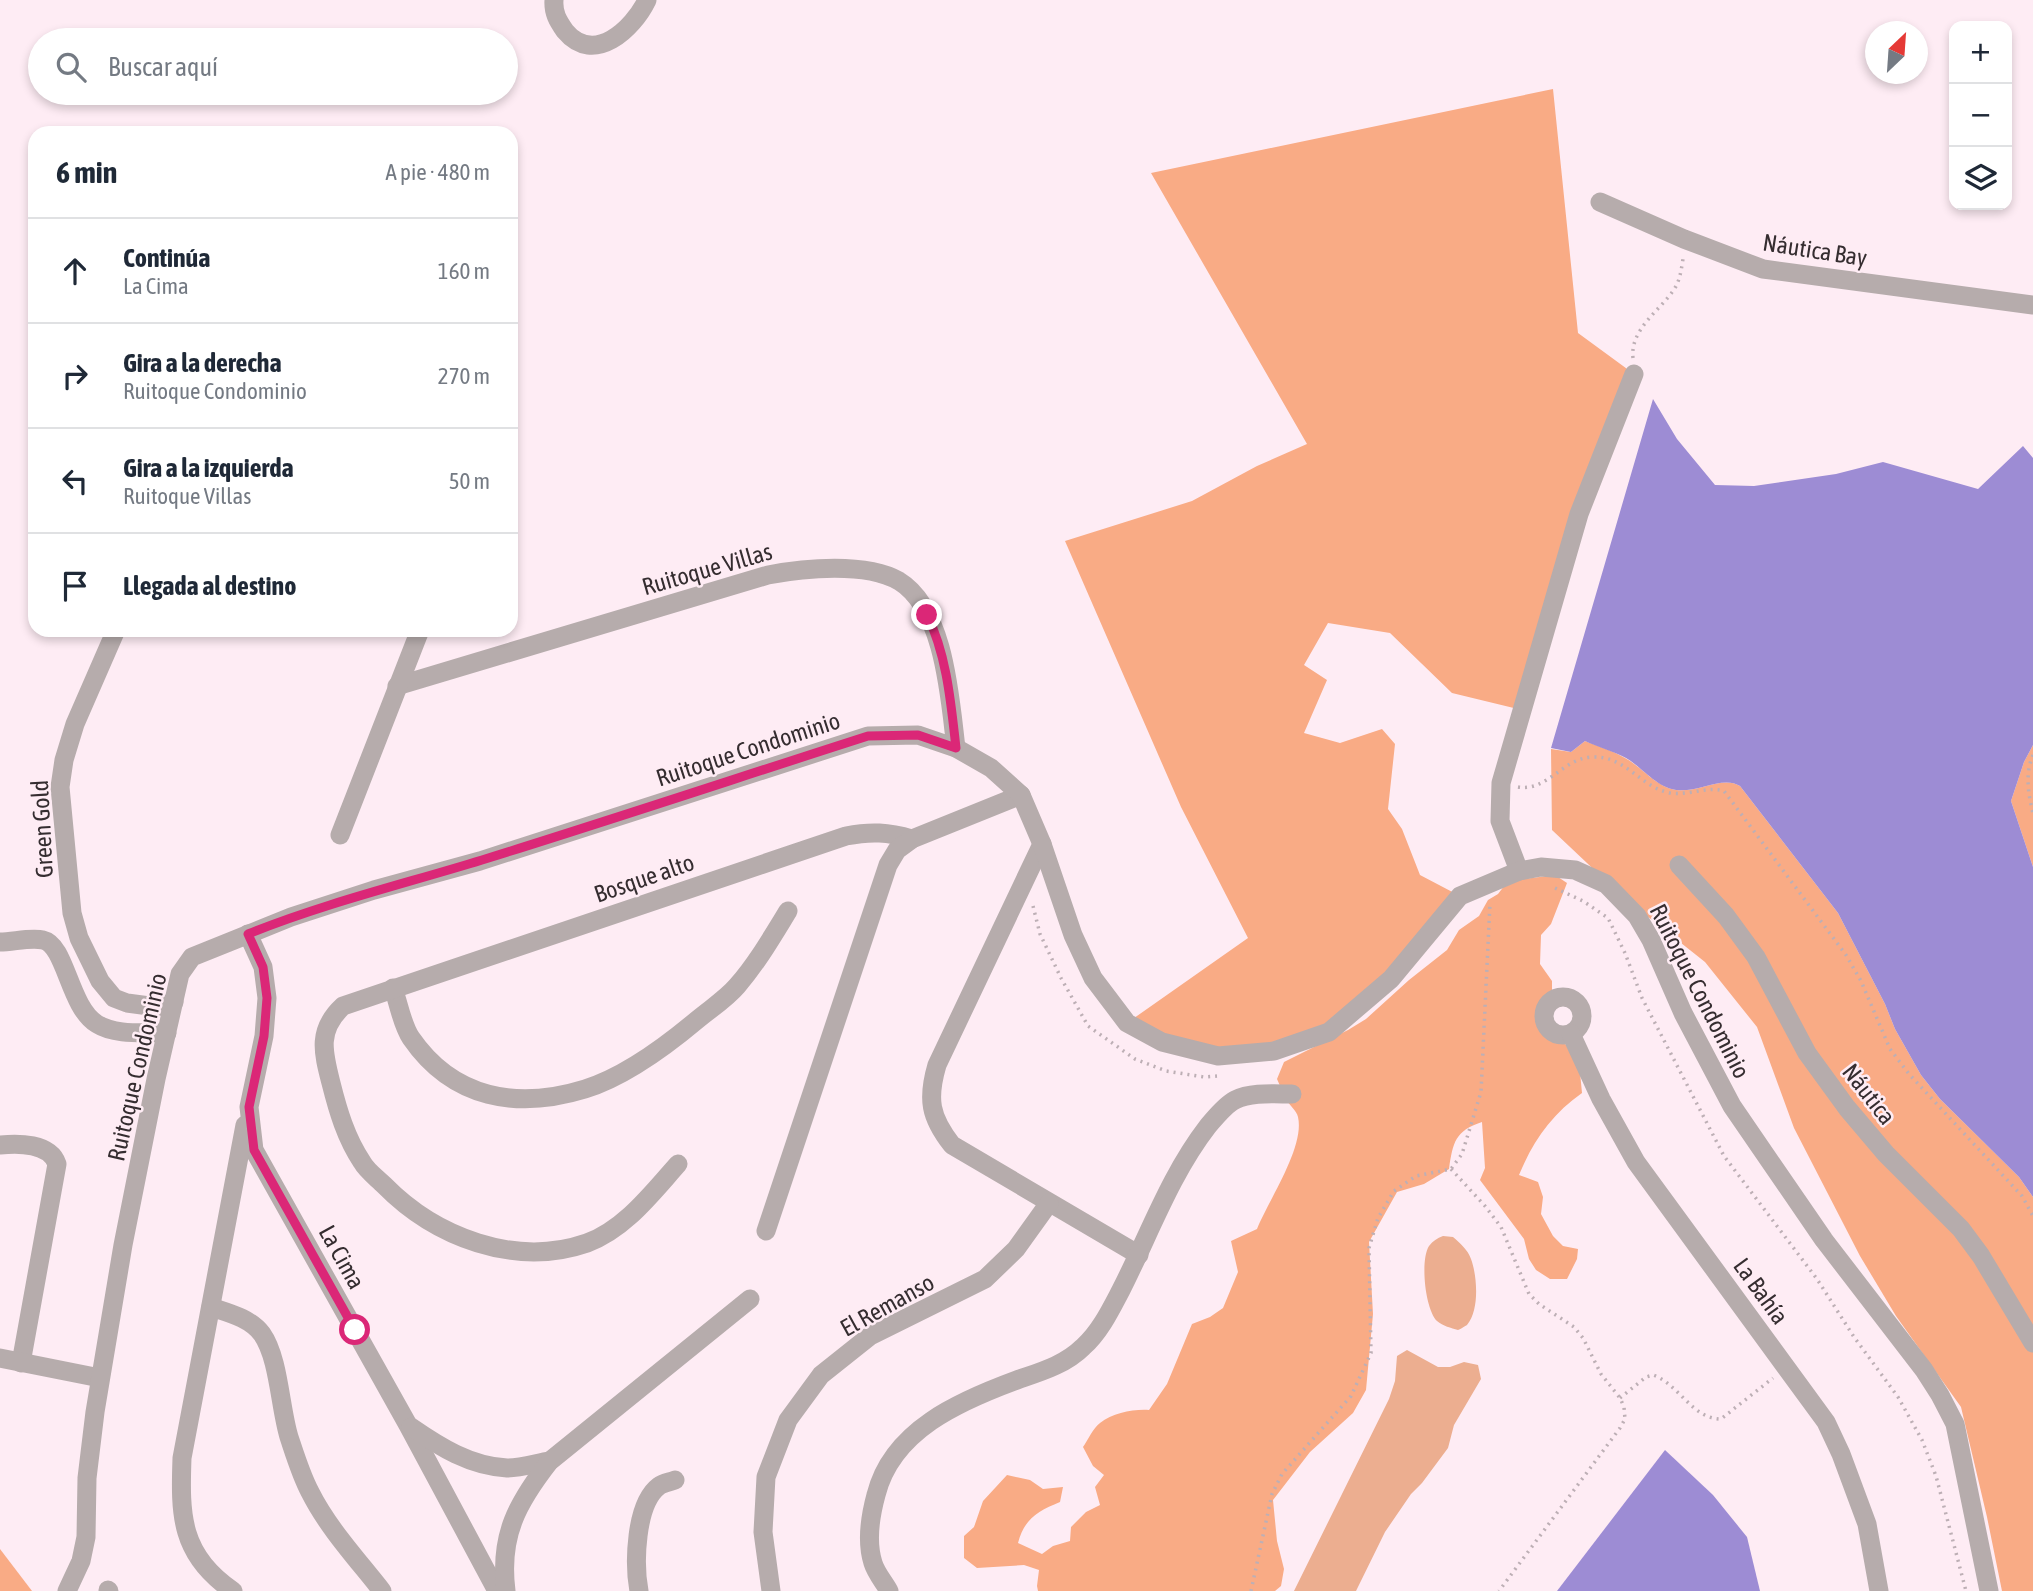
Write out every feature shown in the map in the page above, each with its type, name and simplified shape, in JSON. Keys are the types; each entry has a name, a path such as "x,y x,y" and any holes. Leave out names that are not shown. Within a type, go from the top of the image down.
{"street":[{"path":"554,0 557,20 570,37 581,45 589,46 609,40 630,27 647,0"},
{"name":"Náutica Bay","path":"1600,202 1684,239 1763,269 2033,306"},
{"path":"1519,871 1500,821 1501,783 1579,514 1634,374"},
{"name":"Ruitoque Villas","path":"397,686 768,575 792,570 855,569 881,573 901,582 918,600 935,631 949,690 956,748"},
{"name":"Green Gold","path":"113,637 75,724 64,760 60,787 72,913 79,938 100,981 114,998 138,1005"},
{"path":"340,835 417,637"},
{"name":"Ruitoque Condominio","path":"67,1591 81,1561 86,1537 87,1478 100,1378 131,1207 180,974 192,957 315,909 480,860 868,736 918,735 956,748 991,768 1021,795 1042,844 1073,935 1093,978 1126,1023 1162,1042 1218,1056 1273,1051 1329,1032 1391,979 1460,896 1519,871 1541,867 1575,870 1606,884 1637,916 1651,940 1683,1013 1732,1106 1824,1240 1924,1370 1940,1395 1955,1424 1989,1591"},
{"path":"766,1231 888,865 897,850 912,839 1021,795"},
{"name":"Bosque alto","path":"678,1164 629,1218 588,1242 545,1253 497,1249 451,1234 400,1202 362,1164 340,1118 325,1061 324,1036 332,1016 343,1006 846,836 891,832 912,839"},
{"path":"1042,844 937,1065 930,1086 931,1108 939,1128 952,1145 1139,1255"},
{"name":"Náutica","path":"1679,865 1726,916 1756,957 1807,1053 1847,1108 1886,1154 1961,1229 1975,1247 2033,1343"},
{"path":"393,988 409,1035 430,1063 460,1085 498,1097 541,1099 586,1089 632,1067 680,1034 736,987 763,952 788,911"},
{"name":"La Cima","path":"233,1591 221,1583 190,1546 181,1506 182,1458 264,1036 267,998 263,967 248,934"},
{"path":"0,942 43,940 52,944 62,960 78,1004 96,1024 122,1031 167,1033"},
{"path":"122,1031 138,1005 157,1007 174,1002"},
{"name":"La Bahía","path":"1571,1034 1601,1099 1636,1162 1826,1422 1867,1524 1879,1591"},
{"path":"889,1591 873,1563 869,1523 879,1482 901,1447 931,1420 969,1398 1052,1368 1083,1348 1106,1317 1192,1146 1215,1118 1234,1101 1257,1095 1292,1094"},
{"name":"La Cima","path":"249,1107 254,1150 408,1425 497,1591"},
{"path":"0,1145 31,1146 44,1150 55,1158 57,1164 22,1363"},
{"name":"El Remanso","path":"771,1591 762,1532 766,1478 788,1420 821,1375 870,1336 985,1279 1016,1250 1049,1203"},
{"name":"La Cima","path":"506,1591 503,1569 509,1531 525,1493 550,1461 750,1299"},
{"path":"211,1307 250,1322 261,1333 269,1347 288,1436 309,1492 334,1531 382,1591"},
{"path":"0,1358 100,1378"},
{"name":"La Cima","path":"408,1425 443,1449 473,1462 508,1468 550,1461"},
{"path":"639,1591 635,1548 641,1522 649,1499 659,1486 675,1480"}],"path":[{"path":"1634,374 1632,352 1640,330 1672,292 1680,278 1684,239"},
{"path":"2033,755 2029,764 2028,795 2033,813"},
{"path":"1501,783 1523,788 1539,785 1577,759 1594,757 1609,758 1622,764 1671,793 1712,788 1724,791 1846,955 1861,981 1890,1049 1909,1074 2022,1196 2033,1216"},
{"path":"1026,877 1040,934 1060,978 1088,1027 1135,1059 1166,1071 1204,1077 1229,1075"},
{"path":"1553,887 1583,901 1608,918 1642,998 1724,1156 1817,1279 1854,1337 1898,1397 1922,1440 1936,1476 1966,1591"},
{"path":"1251,1591 1272,1494 1282,1474 1351,1396 1371,1353 1369,1248 1378,1218 1394,1191 1416,1176 1451,1169 1462,1154 1481,1092 1490,897 1480,904"},
{"path":"1451,1169 1501,1227 1529,1294 1539,1304 1574,1327 1583,1338 1601,1374 1625,1407 1625,1419 1620,1429 1499,1591"},
{"path":"1620,1398 1646,1377 1653,1375 1672,1385 1703,1414 1713,1419 1721,1419 1787,1368"}],"shaded area":[{"path":"1553,89 1578,333 1634,374 1522,710 1452,693 1390,633 1328,623 1304,665 1327,680 1304,733 1340,743 1382,729 1395,744 1388,809 1402,829 1420,875 1460,896 1329,1032 1218,1056 1127,1023 1248,938 1181,807 1065,541 1192,501 1257,466 1307,444 1151,173"},
{"path":"1653,399 1677,439 1715,485 1754,486 1836,474 1883,462 1978,489 2023,446 2033,458 2033,745 2024,762 2011,801 2033,867 2033,1197 2019,1177 1940,1099 1921,1075 1895,1029 1838,913 1740,786 1726,782 1676,790 1656,781 1626,758 1585,741 1571,752 1551,748"},
{"path":"1585,741 1625,758 1669,788 1684,790 1726,782 1740,786 1838,913 1895,1029 1921,1075 1940,1099 2019,1177 2033,1197 2033,1591 2002,1591 1961,1407 1896,1316 1860,1256 1794,1128 1757,1027 1705,962 1623,897 1552,830 1551,749 1571,752"},
{"path":"2033,745 2033,867 2011,801 2024,762"},
{"path":"1555,875 1567,883 1551,924 1541,935 1540,964 1552,981 1552,1027 1579,1062 1582,1093 1561,1110 1544,1129 1519,1175 1538,1182 1543,1197 1541,1214 1553,1236 1563,1246 1578,1249 1577,1259 1567,1279 1550,1279 1536,1270 1529,1259 1524,1239 1480,1180 1485,1168 1482,1122 1473,1125 1457,1139 1449,1169 1424,1184 1397,1192 1369,1242 1373,1314 1366,1390 1353,1413 1310,1452 1273,1500 1277,1541 1284,1569 1281,1586 1275,1591 1038,1591 1039,1570 1024,1565 977,1568 964,1558 964,1536 974,1527 983,1501 1007,1475 1030,1480 1043,1489 1063,1487 1060,1502 1033,1517 1024,1528 1018,1543 1042,1554 1053,1546 1070,1541 1071,1527 1086,1512 1100,1505 1095,1487 1104,1475 1093,1466 1083,1447 1095,1428 1105,1420 1123,1412 1149,1410 1167,1384 1192,1324 1223,1308 1238,1272 1231,1241 1257,1229 1291,1158 1299,1129 1296,1112 1277,1079 1284,1062 1366,1019 1447,950 1459,930 1479,916 1488,900 1498,894 1508,881"},
{"path":"1443,1236 1453,1237 1464,1247 1470,1256 1475,1274 1474,1311 1467,1325 1458,1330 1437,1321 1427,1296 1424,1273 1426,1253 1432,1243"},
{"path":"1407,1350 1438,1367 1450,1367 1464,1362 1478,1365 1481,1379 1454,1425 1448,1448 1385,1532 1356,1591 1294,1591 1389,1399 1395,1381 1397,1356"},
{"path":"1665,1450 1713,1495 1747,1537 1760,1591 1557,1591"},
{"path":"0,1549 32,1591 0,1591"}],"route":[{"path":"355,1330 254,1150 249,1107 264,1036 267,998 263,967 248,934 374,890 480,860 868,736 918,735 956,748 949,690 935,631 927,615"}]}
